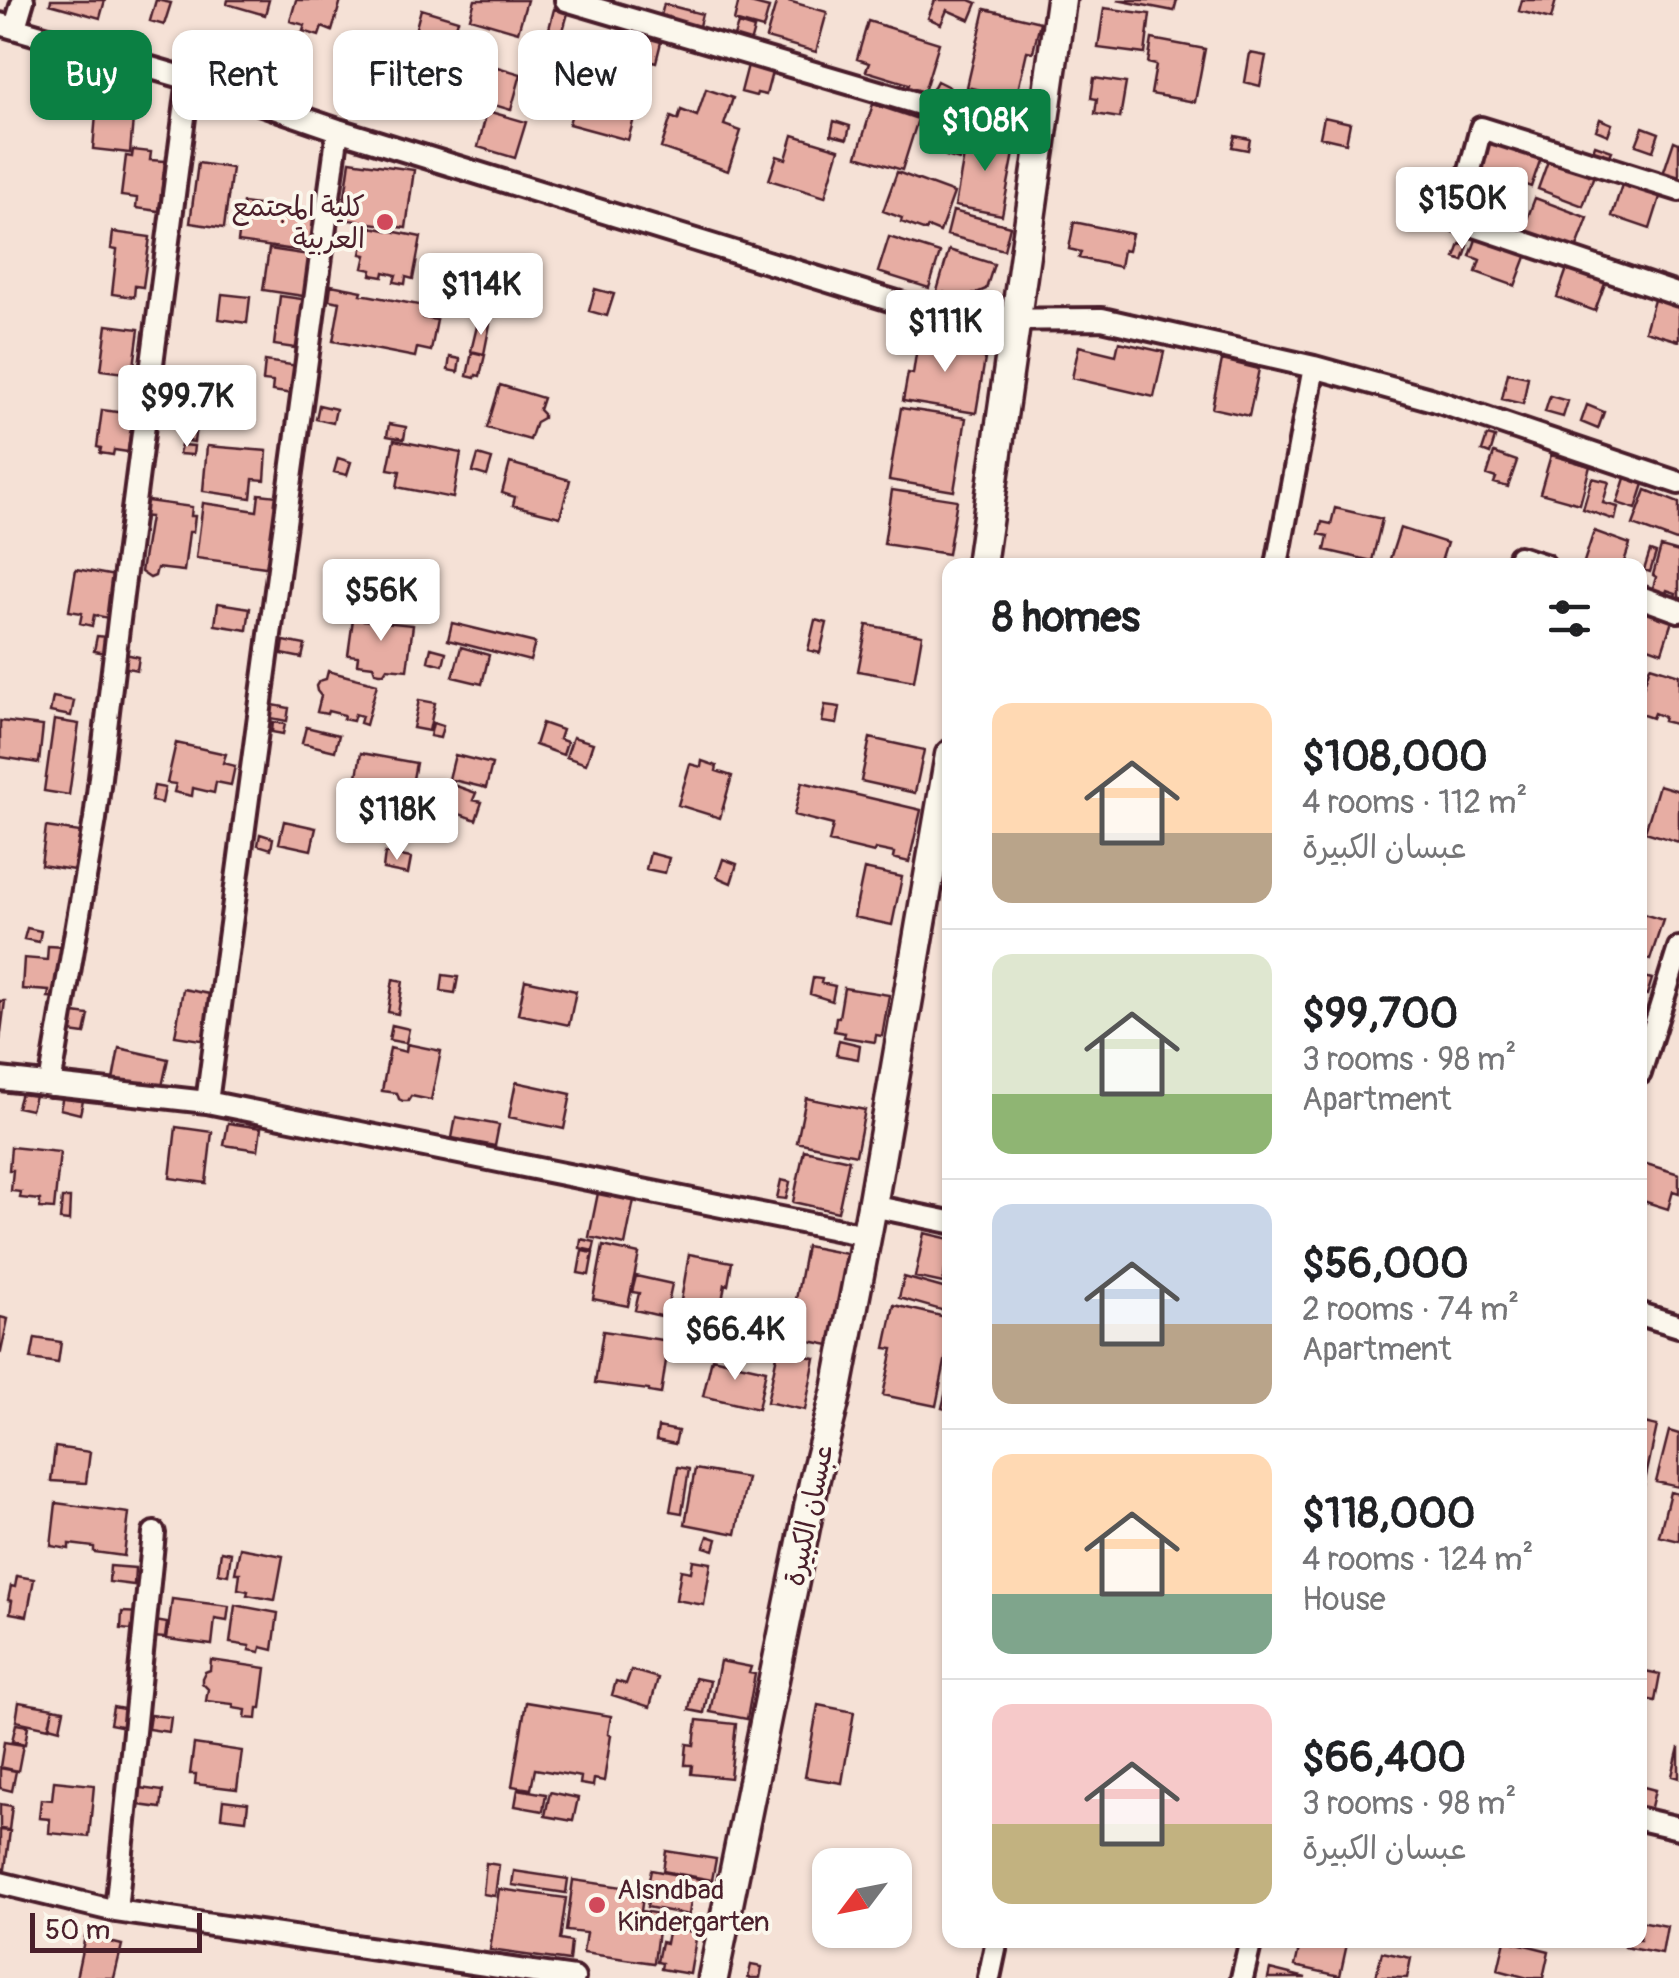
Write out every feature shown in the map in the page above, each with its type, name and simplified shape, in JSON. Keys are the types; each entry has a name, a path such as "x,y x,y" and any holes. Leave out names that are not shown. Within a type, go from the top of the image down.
{"main road":[{"path":"982,558 1061,0"},
{"name":"عبسان الكبيرة","path":"713,1978 872,1206 942,801"}],"street":[{"path":"23,0 7,26 172,74"},
{"path":"566,0 1042,140"},
{"path":"50,1085 95,819 184,120"},
{"path":"309,120 955,320 1102,319 1430,398 1679,483"},
{"path":"1679,190 1482,128 1457,220 1679,295"},
{"path":"207,1102 338,130"},
{"path":"1278,558 1314,367"},
{"path":"1519,556 1525,558"},
{"path":"1647,599 1679,610"},
{"path":"1647,1051 1679,948"},
{"path":"0,1079 207,1102 865,1234"},
{"path":"872,1206 942,1220"},
{"path":"1647,1316 1679,1326"},
{"path":"116,1911 154,1534"},
{"path":"1647,1821 1679,1828"},
{"path":"0,1882 116,1911 574,1978"},
{"path":"989,1978 996,1948"},
{"path":"1242,1978 1248,1948"}],"building":[{"path":"51,0 105,0 100,18 50,4"},
{"path":"156,0 171,3 164,25 150,21"},
{"path":"228,0 269,0 265,15 227,4"},
{"path":"296,0 341,0 332,31 322,27 319,36 313,30 303,30 305,25 290,21"},
{"path":"475,0 527,0 518,32 470,18"},
{"path":"739,0 769,8 763,29 734,21"},
{"path":"777,0 827,12 816,52 766,38"},
{"path":"935,0 977,3 970,20 947,10 941,24 928,18"},
{"path":"1117,0 1177,0 1174,11"},
{"path":"1522,0 1556,0 1551,19 1519,11"},
{"path":"664,4 702,14 697,34 659,23"},
{"path":"1104,8 1150,14 1145,54 1098,48"},
{"path":"421,9 458,20 455,30 415,30"},
{"path":"554,9 568,13 563,30 549,30"},
{"path":"985,9 1040,22 1033,52 1027,51 1016,99 967,87"},
{"path":"868,21 939,43 924,92 866,71 869,63 857,59"},
{"path":"738,24 754,29 749,47 732,42"},
{"path":"652,39 661,42 656,62 652,61"},
{"path":"1152,39 1205,49 1195,102 1151,94 1156,65 1148,63"},
{"path":"1250,53 1266,56 1260,86 1245,82"},
{"path":"748,65 772,72 766,95 741,92"},
{"path":"498,67 518,73 511,110 498,106"},
{"path":"1094,78 1126,83 1120,118 1095,114 1097,99 1091,98"},
{"path":"937,81 949,87 940,105 928,98"},
{"path":"706,89 733,98 724,125 741,131 728,171 661,148 671,117 678,120 681,110 697,116"},
{"path":"873,104 918,119 902,170 857,156"},
{"path":"498,114 526,122 515,158 478,147 485,120 498,120"},
{"path":"1324,117 1350,123 1346,143 1320,137"},
{"path":"1600,119 1612,124 1608,135 1596,130"},
{"path":"96,120 133,120 130,153 93,149"},
{"path":"570,120 634,120 628,140 569,124"},
{"path":"834,121 850,126 847,139 831,135"},
{"path":"1643,127 1659,133 1653,151 1636,145"},
{"path":"953,133 966,137 959,160 946,156"},
{"path":"968,133 1016,143 1002,215 955,206"},
{"path":"793,135 839,149 825,197 769,180 777,156 786,159"},
{"path":"1235,136 1250,139 1248,150 1232,147"},
{"path":"1490,140 1541,158 1531,187 1480,168"},
{"path":"1674,141 1679,143 1679,182 1662,177"},
{"path":"1595,145 1612,151 1609,158 1593,152"},
{"path":"133,150 151,152 150,160 165,161 159,211 136,208 137,198 121,196 126,156 132,157"},
{"path":"1549,158 1594,175 1583,206 1538,189"},
{"path":"350,161 414,170 406,228 342,219"},
{"path":"198,163 232,168 224,228 190,223"},
{"path":"897,172 954,193 940,232 901,222 902,218 883,211"},
{"path":"1624,178 1662,191 1650,229 1612,216"},
{"path":"1535,198 1588,218 1574,255 1521,235"},
{"path":"243,203 322,214 317,253 238,242"},
{"path":"953,211 1010,226 1004,250 947,235"},
{"path":"1074,222 1132,234 1120,267 1079,258 1081,252 1069,249"},
{"path":"371,227 421,237 413,279 406,277 405,284 394,282 396,275 371,275 372,270 363,268 366,255 361,254"},
{"path":"1479,231 1529,249 1515,286 1476,272 1480,260 1470,256"},
{"path":"113,232 150,237 143,287 135,286 134,297 112,294 117,250 111,249"},
{"path":"889,237 940,253 929,288 878,272"},
{"path":"1460,244 1468,246 1463,261 1455,258"},
{"path":"269,249 316,256 310,297 263,290"},
{"path":"949,250 994,264 986,289 965,298 937,291"},
{"path":"1569,263 1607,278 1595,311 1557,297"},
{"path":"331,285 424,306 423,318 437,320 431,351 417,348 415,357 333,341 340,302 329,300"},
{"path":"595,289 614,294 607,316 589,311"},
{"path":"1656,293 1679,300 1679,341 1645,331"},
{"path":"222,294 250,297 247,323 219,319"},
{"path":"280,296 309,300 302,349 274,345"},
{"path":"478,322 490,324 484,354 471,351"},
{"path":"107,325 139,329 133,374 101,370"},
{"path":"919,334 961,341 985,359 976,413 903,401 908,373 913,374"},
{"path":"1119,342 1164,352 1154,397 1072,378 1079,346 1116,355"},
{"path":"472,352 485,355 480,376 475,378 467,376"},
{"path":"450,357 460,359 458,372 448,370"},
{"path":"1222,360 1259,369 1249,416 1212,408"},
{"path":"265,361 298,366 294,394 272,391 273,382 263,381"},
{"path":"1508,373 1528,377 1523,404 1502,399"},
{"path":"500,385 543,398 539,410 543,418 536,422 530,440 487,428"},
{"path":"1550,396 1568,401 1563,417 1545,412"},
{"path":"319,405 336,409 333,423 316,419"},
{"path":"1587,405 1604,412 1598,429 1581,422"},
{"path":"901,408 966,418 954,491 889,480"},
{"path":"102,410 133,414 128,452 100,453 101,448 97,447"},
{"path":"389,424 406,427 404,439 387,436"},
{"path":"183,425 196,427 194,442 182,440"},
{"path":"1487,436 1495,438 1490,454 1482,451"},
{"path":"394,440 461,453 453,498 397,487 400,471 388,469"},
{"path":"181,445 194,446 193,455 179,454"},
{"path":"207,446 267,451 265,480 253,479 251,498 203,491"},
{"path":"1494,453 1517,461 1508,487 1494,483 1496,478 1487,475"},
{"path":"478,455 492,459 487,476 473,472"},
{"path":"1551,455 1590,466 1580,504 1540,493"},
{"path":"338,458 351,462 347,475 334,472"},
{"path":"510,463 570,480 560,517 513,505 515,497 502,493"},
{"path":"1592,478 1609,482 1603,503 1618,507 1615,520 1583,509"},
{"path":"1625,478 1644,484 1636,509 1617,503"},
{"path":"892,490 957,500 948,554 884,544"},
{"path":"1646,490 1679,503 1679,542 1633,525"},
{"path":"259,494 278,496 276,513 280,514 273,568 196,558 203,503 257,511"},
{"path":"140,500 192,507 193,532 189,532 184,571 157,568 150,578 141,572 150,517 138,516"},
{"path":"1335,508 1382,519 1373,558 1325,550 1328,536 1319,534 1322,522 1331,524"},
{"path":"1400,528 1447,543 1442,558 1390,558"},
{"path":"1594,531 1630,544 1625,558 1585,558"},
{"path":"1661,547 1679,552 1679,601 1674,600 1676,593 1652,591"},
{"path":"1650,551 1656,553 1650,572 1647,571"},
{"path":"76,569 115,576 108,618 94,615 92,626 80,623 82,613 69,611"},
{"path":"218,603 250,608 247,630 215,625"},
{"path":"1647,612 1672,621 1662,652 1647,647"},
{"path":"353,619 413,625 407,670 387,668 380,673 373,666 357,664 358,656 348,655"},
{"path":"815,620 827,623 820,653 808,650"},
{"path":"452,623 535,643 530,661 448,640"},
{"path":"867,625 922,635 914,681 858,671"},
{"path":"97,636 107,637 106,653 94,651"},
{"path":"284,641 305,645 302,658 282,654"},
{"path":"461,647 489,655 482,684 453,677"},
{"path":"431,648 446,652 443,665 428,661"},
{"path":"125,654 139,657 137,670 123,667"},
{"path":"1650,666 1679,675 1679,725 1663,721 1664,717 1654,713 1652,718 1647,716"},
{"path":"328,671 377,684 366,725 360,723 362,716 355,714 353,721 328,711 317,712 321,696 316,686 326,679"},
{"path":"53,697 74,701 71,716 50,712"},
{"path":"419,700 435,703 429,731 413,728"},
{"path":"273,705 289,708 287,721 271,718"},
{"path":"825,705 840,707 837,724 822,722"},
{"path":"54,720 79,724 69,795 44,791"},
{"path":"0,721 43,726 39,763 0,757"},
{"path":"273,722 285,724 283,734 272,732"},
{"path":"433,723 443,726 440,738 430,736"},
{"path":"542,723 562,730 559,739 567,742 563,755 535,745"},
{"path":"306,727 339,735 335,751 302,743"},
{"path":"573,737 593,743 586,764 566,757"},
{"path":"870,738 924,750 915,793 861,781"},
{"path":"176,743 226,754 223,763 235,766 231,785 216,782 214,793 193,788 192,796 174,792 176,784 167,783"},
{"path":"361,753 416,763 402,838 348,828"},
{"path":"455,755 492,764 486,788 449,779"},
{"path":"702,761 732,776 720,818 678,805 690,764 701,767"},
{"path":"442,781 476,793 473,800 482,802 476,820 434,805"},
{"path":"802,782 921,810 909,862 893,858 894,853 875,849 874,853 829,842 833,825 794,815"},
{"path":"1659,785 1679,791 1679,842 1647,833"},
{"path":"154,786 165,788 162,803 151,801"},
{"path":"284,821 316,828 311,850 279,843"},
{"path":"46,827 80,832 74,870 41,865"},
{"path":"260,834 273,838 271,849 258,845"},
{"path":"385,853 411,858 408,874 383,869"},
{"path":"650,853 669,858 665,873 646,869"},
{"path":"723,859 737,864 731,883 717,877"},
{"path":"864,869 902,877 892,925 854,917"},
{"path":"1647,915 1663,920 1650,960 1647,959"},
{"path":"27,928 41,931 39,942 24,939"},
{"path":"48,946 64,947 60,998 48,997 49,991 22,989 24,958 47,960"},
{"path":"443,975 458,977 455,993 441,991"},
{"path":"813,978 835,986 832,1001 810,994"},
{"path":"393,979 403,981 398,1014 388,1012"},
{"path":"525,980 576,991 569,1025 518,1014"},
{"path":"844,988 889,995 882,1036 876,1035 875,1042 844,1037 845,1033 834,1031"},
{"path":"183,989 220,996 208,1041 175,1036"},
{"path":"0,1001 5,1001 0,1040"},
{"path":"74,1013 89,1015 85,1034 70,1032"},
{"path":"392,1025 409,1029 406,1043 389,1040"},
{"path":"839,1040 860,1045 858,1059 836,1055"},
{"path":"407,1044 441,1051 431,1100 411,1096 403,1101 397,1093 382,1091 390,1048 406,1052"},
{"path":"119,1048 168,1059 161,1091 113,1080"},
{"path":"516,1082 571,1094 564,1129 509,1117"},
{"path":"22,1089 36,1092 31,1110 17,1107"},
{"path":"63,1096 83,1101 80,1114 60,1109"},
{"path":"806,1098 865,1110 856,1155 797,1142"},
{"path":"456,1117 499,1125 495,1146 452,1138"},
{"path":"228,1123 261,1128 258,1150 224,1145"},
{"path":"176,1127 212,1132 206,1183 170,1178"},
{"path":"11,1147 60,1152 54,1209 40,1208 40,1200 20,1198 21,1192 11,1191"},
{"path":"804,1150 849,1160 838,1212 793,1202"},
{"path":"1647,1164 1679,1174 1679,1193 1673,1191 1668,1209 1647,1202"},
{"path":"781,1180 790,1182 786,1199 777,1198"},
{"path":"598,1193 634,1200 625,1245 589,1237"},
{"path":"62,1198 70,1198 69,1221 60,1220"},
{"path":"924,1233 942,1237 942,1283 915,1277"},
{"path":"581,1239 595,1242 593,1251 580,1248"},
{"path":"603,1246 639,1254 628,1306 593,1299"},
{"path":"806,1246 847,1254 830,1345 789,1337"},
{"path":"582,1251 593,1253 589,1275 578,1273"},
{"path":"689,1254 732,1262 719,1319 679,1312"},
{"path":"636,1276 672,1284 665,1317 635,1310 639,1293 632,1292"},
{"path":"904,1277 942,1288 942,1310 899,1298"},
{"path":"894,1305 942,1316 942,1376 936,1406 883,1395 893,1349 885,1348"},
{"path":"0,1317 8,1319 1,1352 0,1351"},
{"path":"603,1331 669,1341 661,1394 595,1383"},
{"path":"702,1333 716,1336 713,1354 698,1351"},
{"path":"35,1338 61,1342 58,1363 31,1359"},
{"path":"778,1350 815,1358 805,1410 767,1402"},
{"path":"712,1358 766,1370 758,1409 703,1396"},
{"path":"1647,1424 1657,1426 1647,1472"},
{"path":"658,1427 678,1431 675,1444 656,1440"},
{"path":"1669,1431 1679,1434 1679,1487 1656,1482"},
{"path":"55,1447 90,1452 86,1483 51,1481"},
{"path":"678,1467 689,1469 682,1513 670,1511"},
{"path":"695,1469 747,1478 736,1534 685,1524"},
{"path":"1670,1492 1679,1494 1679,1541 1659,1536"},
{"path":"56,1503 129,1513 124,1556 94,1552 94,1547 51,1546"},
{"path":"708,1536 717,1539 714,1550 704,1547"},
{"path":"240,1548 283,1556 275,1600 247,1595 248,1591 238,1589 240,1573 235,1573"},
{"path":"221,1551 231,1553 228,1575 218,1573"},
{"path":"693,1560 711,1563 704,1605 676,1600 681,1570 691,1572"},
{"path":"110,1566 135,1568 134,1585 109,1582"},
{"path":"17,1576 34,1579 27,1616 10,1613 12,1601 8,1600"},
{"path":"172,1599 229,1606 227,1621 215,1619 212,1645 167,1639"},
{"path":"235,1605 278,1613 273,1650 261,1647 260,1652 230,1643"},
{"path":"122,1612 142,1613 141,1631 121,1629"},
{"path":"155,1621 167,1623 165,1638 153,1637"},
{"path":"211,1660 266,1668 257,1719 245,1718 246,1710 233,1708 233,1704 206,1701 208,1689 202,1678 210,1670"},
{"path":"720,1661 751,1667 749,1673 755,1674 747,1719 710,1712"},
{"path":"631,1670 658,1678 650,1707 612,1695 616,1681 626,1684"},
{"path":"1647,1671 1660,1674 1655,1701 1647,1699"},
{"path":"695,1678 710,1681 704,1713 689,1710"},
{"path":"19,1702 53,1708 49,1728 16,1721"},
{"path":"526,1702 611,1716 604,1781 594,1779 593,1786 580,1784 581,1777 535,1769 531,1789 512,1786"},
{"path":"818,1705 854,1712 842,1783 805,1777"},
{"path":"113,1707 134,1711 131,1728 110,1724"},
{"path":"53,1708 64,1710 60,1729 49,1726"},
{"path":"150,1715 171,1717 169,1732 148,1729"},
{"path":"697,1720 736,1724 730,1778 691,1774 692,1765 685,1765 687,1744 694,1745"},
{"path":"16,1724 28,1726 25,1744 12,1741"},
{"path":"4,1742 23,1745 18,1771 0,1767"},
{"path":"194,1744 242,1751 237,1789 195,1784 196,1774 190,1774"},
{"path":"1679,1747 1679,1778 1672,1776"},
{"path":"0,1768 16,1771 12,1791 0,1788"},
{"path":"54,1781 94,1785 89,1837 49,1833 50,1819 39,1818 41,1799 52,1800"},
{"path":"140,1788 163,1791 161,1808 138,1805"},
{"path":"1647,1788 1655,1790 1650,1811 1647,1810"},
{"path":"518,1789 546,1794 543,1811 515,1806"},
{"path":"550,1792 578,1798 573,1821 545,1816"},
{"path":"223,1800 248,1803 246,1820 221,1817"},
{"path":"0,1804 12,1806 9,1830 0,1829"},
{"path":"0,1830 10,1831 5,1869 0,1868"},
{"path":"666,1851 716,1859 712,1880 663,1871"},
{"path":"486,1863 499,1865 495,1896 483,1894"},
{"path":"651,1870 705,1880 702,1896 692,1894 689,1915 647,1907"},
{"path":"514,1871 568,1879 566,1893 512,1885"},
{"path":"573,1880 644,1890 641,1911 660,1914 654,1963 583,1953 586,1933 566,1931"},
{"path":"499,1889 566,1898 560,1940 571,1942 569,1961 490,1950"},
{"path":"1647,1922 1667,1926 1662,1954 1629,1948 1647,1948"},
{"path":"669,1927 697,1933 690,1974 661,1969 662,1963 657,1962"},
{"path":"85,1936 122,1945 114,1978 76,1978"},
{"path":"1299,1948 1346,1948 1340,1976 1295,1966"},
{"path":"1503,1948 1549,1951 1543,1978 1498,1970"},
{"path":"1382,1952 1411,1958 1407,1978 1376,1977"},
{"path":"751,1965 762,1967 760,1978 748,1978"},
{"path":"1270,1969 1306,1978 1268,1978"}],"place":[{"name":"كلية المجتمع العربية","path":"385,222"},
{"name":"Alsndbad Kindergarten","path":"597,1905"}]}
